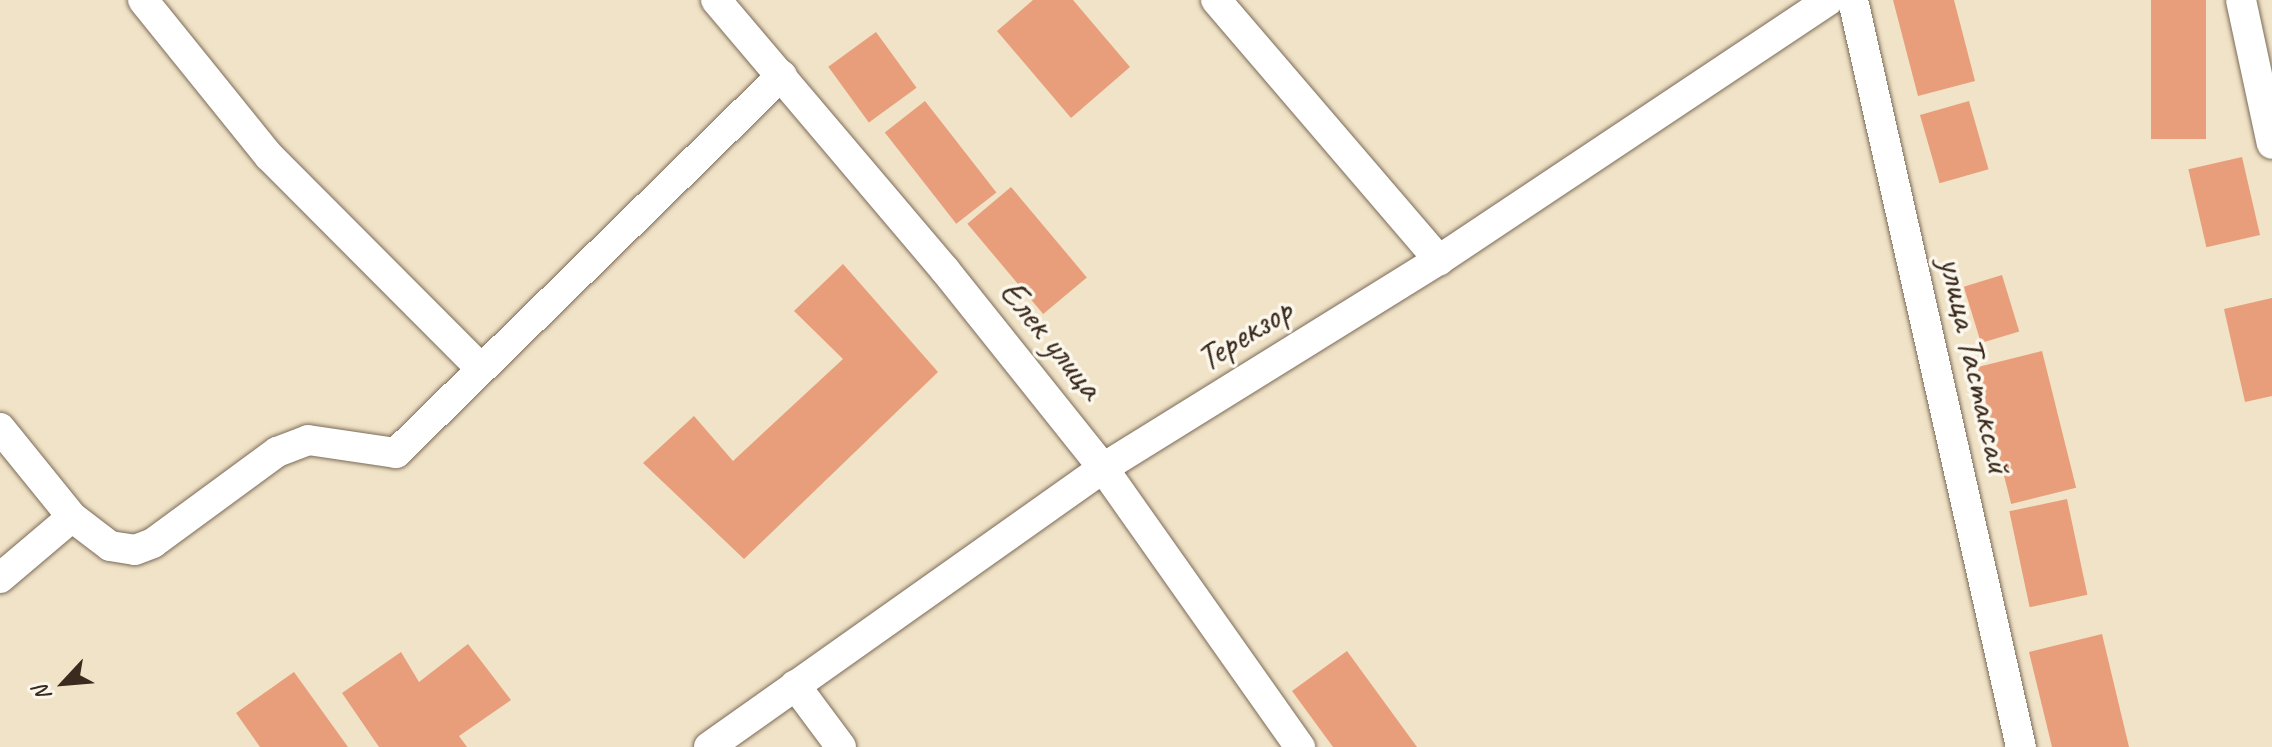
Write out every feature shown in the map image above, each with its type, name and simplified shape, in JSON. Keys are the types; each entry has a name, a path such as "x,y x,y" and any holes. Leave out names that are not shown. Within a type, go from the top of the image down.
{"street":[{"path":"143,0 269,156 479,367"},
{"name":"Елек улица","path":"716,0 782,75 1103,468 1300,747"},
{"path":"1216,0 1439,260"},
{"name":"Терекзор","path":"709,747 1103,468 1439,260 1791,10 1829,0"},
{"name":"улица Тастаксай","path":"1853,0 2021,747"},
{"path":"2241,0 2272,144"},
{"path":"0,428 72,517 110,546 135,550 153,543 277,452 308,440 396,453 479,367 782,75"},
{"path":"0,578 72,517"},
{"path":"795,685 841,747"}],"building":[{"path":"1033,0 1073,0 1130,67 1071,118 997,31"},
{"path":"1893,0 1954,0 1975,81 1918,96"},
{"path":"2151,0 2206,0 2206,139 2151,139"},
{"path":"876,32 917,88 869,123 828,67"},
{"path":"925,101 996,192 956,224 885,132"},
{"path":"1969,101 1989,169 1940,183 1920,115"},
{"path":"2242,157 2260,235 2206,247 2188,169"},
{"path":"1011,187 1087,277 1043,314 967,224"},
{"path":"843,264 938,372 744,559 643,463 694,416 733,461 843,359 794,311"},
{"path":"2002,275 2019,331 1981,343 1964,287"},
{"path":"2272,298 2272,396 2245,402 2224,309"},
{"path":"2042,351 2076,488 2011,504 1977,367"},
{"path":"2067,499 2087,595 2030,607 2009,511"},
{"path":"2102,634 2129,747 2052,747 2029,652"},
{"path":"468,644 511,700 459,736 467,747 379,747 342,693 401,652 419,682"},
{"path":"1347,651 1417,747 1333,747 1292,691"},
{"path":"294,672 348,747 260,747 236,713"}]}
